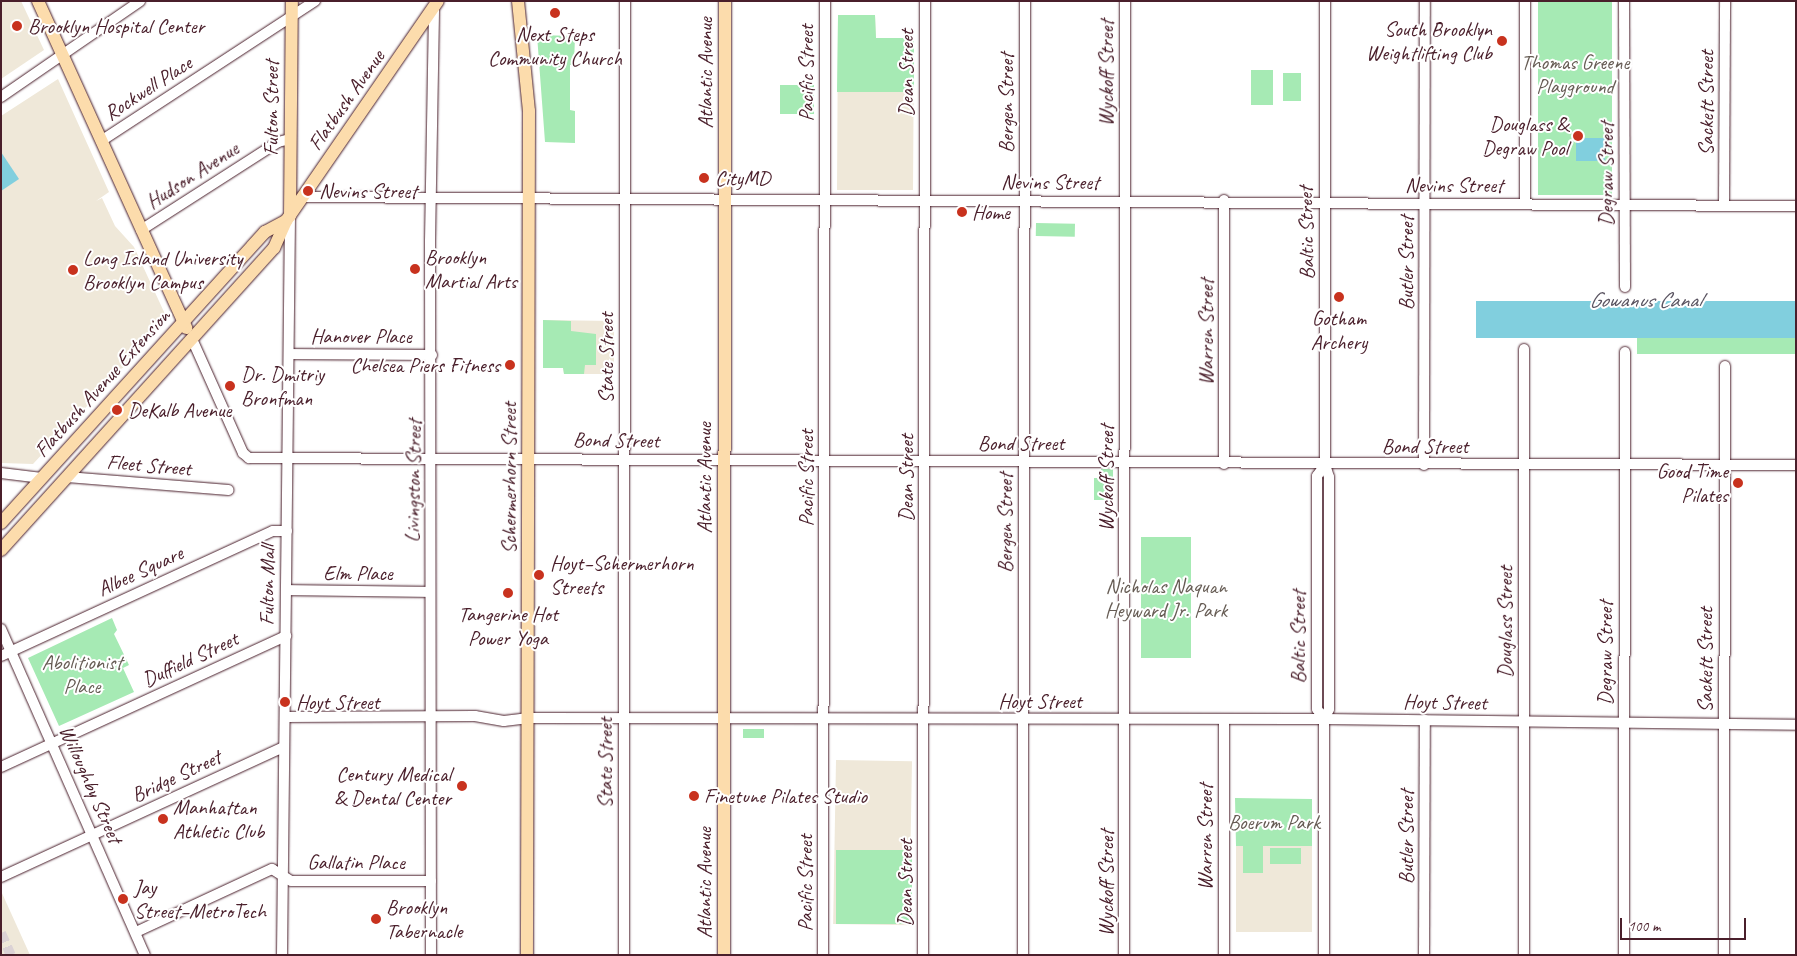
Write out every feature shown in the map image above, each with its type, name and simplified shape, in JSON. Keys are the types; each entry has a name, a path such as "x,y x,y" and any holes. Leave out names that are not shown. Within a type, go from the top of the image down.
{"main road":[{"path":"38,1 192,339"},
{"name":"Fulton Street","path":"288,218 292,1"},
{"name":"Schermerhorn Street","path":"518,1 529,111 527,955"},
{"name":"Atlantic Avenue","path":"724,955 725,1"},
{"name":"Flatbush Avenue","path":"288,218 436,4"},
{"name":"Flatbush Avenue Extension","path":"1,523 265,232 288,218"},
{"name":"Flatbush Avenue Extension","path":"1,550 274,248 288,218"}],"street":[{"path":"1,97 140,1"},
{"name":"Rockwell Place","path":"101,141 315,1"},
{"name":"State Street","path":"624,955 625,1"},
{"name":"Pacific Street","path":"824,955 825,1"},
{"name":"Dean Street","path":"923,955 925,1"},
{"name":"Bergen Street","path":"1023,955 1026,201 1024,1"},
{"name":"Wyckoff Street","path":"1124,955 1125,1"},
{"name":"Baltic Street","path":"1324,955 1324,719 1329,709 1329,477 1325,465 1325,1"},
{"name":"Butler Street","path":"1424,465 1425,1"},
{"path":"1525,1 1525,204"},
{"name":"Degraw Street","path":"1624,1 1625,287"},
{"name":"Sackett Street","path":"1724,205 1725,1"},
{"name":"Livingston Street","path":"430,955 432,356 430,198 436,4"},
{"name":"Hudson Avenue","path":"141,230 278,142 290,139"},
{"name":"Nevins Street","path":"303,197 925,201 1224,200 1796,206"},
{"name":"Warren Street","path":"1224,200 1224,464"},
{"name":"Fulton Mall","path":"282,955 289,354 288,218"},
{"name":"Bond Street","path":"192,339 245,456 724,460 1024,460 1325,465 1796,465"},
{"name":"Douglass Street","path":"1524,349 1524,955"},
{"name":"Degraw Street","path":"1624,955 1625,352"},
{"name":"Hanover Place","path":"289,354 432,356"},
{"name":"Sackett Street","path":"1724,955 1725,366"},
{"path":"1,473 42,478"},
{"name":"Fleet Street","path":"67,477 168,487 228,490"},
{"name":"Albee Square","path":"1,656 273,531 287,531"},
{"name":"Elm Place","path":"286,590 430,592"},
{"name":"Willoughby Street","path":"1,629 94,835 145,955"},
{"name":"Duffield Street","path":"1,767 286,636"},
{"name":"Hoyt Street","path":"285,716 475,716 504,721 529,718 824,720 1324,719 1796,725"},
{"name":"Warren Street","path":"1224,719 1224,955"},
{"name":"Butler Street","path":"1424,955 1425,720"},
{"name":"Bridge Street","path":"1,877 284,747"},
{"name":"Gallatin Place","path":"136,932 272,869 291,880 431,881"}],"shaded area":[{"name":"Brooklyn Hospital Center","path":"1,1 21,1 44,50 1,79"},
{"path":"838,15 875,15 876,38 914,38 913,190 837,190"},
{"name":"Long Island University Brooklyn Campus","path":"58,79 109,192 96,201 102,198 115,226 134,247 165,314 156,332 33,464 1,463 1,116"},
{"path":"543,320 614,321 614,374 564,374 563,368 543,368"},
{"path":"836,760 912,761 909,925 833,924"},
{"path":"1236,846 1312,846 1312,932 1236,932"},
{"path":"1,891 30,955 1,955"}],"green space":[{"name":"Thomas Greene Playground","path":"1538,1 1612,1 1612,195 1538,195"},
{"path":"838,15 875,15 876,38 914,38 914,92 837,92"},
{"path":"537,35 575,36 574,65 570,65 570,110 575,111 575,143 545,142"},
{"path":"1251,70 1273,70 1273,105 1251,105"},
{"path":"1283,73 1301,73 1301,101 1283,101"},
{"path":"780,85 814,85 814,114 780,114"},
{"path":"1036,223 1075,224 1075,237 1036,236"},
{"path":"543,320 571,321 571,331 596,334 596,365 585,365 584,374 564,374 563,368 543,368"},
{"path":"1637,338 1796,338 1796,354 1637,354"},
{"path":"1101,469 1113,469 1113,500 1094,500 1094,478 1101,478"},
{"name":"Nicholas Naquan Heyward Jr. Park","path":"1141,537 1191,537 1191,658 1141,658"},
{"name":"Abolitionist Place","path":"112,618 117,630 114,634 129,665 123,668 134,692 59,726 28,658"},
{"path":"743,729 764,729 764,738 743,738"},
{"name":"Boerum Park","path":"1235,798 1312,799 1312,846 1263,846 1263,873 1243,873 1243,846 1236,846"},
{"path":"1270,848 1301,848 1301,864 1270,864"},
{"path":"836,850 912,850 912,924 836,924"}],"water":[{"path":"1576,138 1605,138 1605,161 1576,161"},
{"path":"1,152 19,179 1,191"},
{"name":"Gowanus Canal","path":"1476,301 1796,301 1796,338 1476,338"}],"tunnel":[{"path":"1,933 11,955"}],"place":[{"name":"Next Steps Community Church","path":"555,13"},
{"name":"Brooklyn Hospital Center","path":"17,26"},
{"name":"South Brooklyn Weightlifting Club","path":"1502,41"},
{"name":"Douglass & Degraw Pool","path":"1578,136"},
{"name":"CityMD","path":"704,178"},
{"name":"Nevins Street","path":"308,191"},
{"name":"Home","path":"962,212"},
{"name":"Brooklyn Martial Arts","path":"415,269"},
{"name":"Long Island University Brooklyn Campus","path":"73,270"},
{"name":"Gotham Archery","path":"1339,297"},
{"name":"Chelsea Piers Fitness","path":"510,365"},
{"name":"Dr. Dmitriy Bronfman","path":"230,386"},
{"name":"DeKalb Avenue","path":"117,410"},
{"name":"Good Time Pilates","path":"1738,483"},
{"name":"Hoyt–Schermerhorn Streets","path":"539,575"},
{"name":"Tangerine Hot Power Yoga","path":"508,593"},
{"name":"Hoyt Street","path":"285,702"},
{"name":"Century Medical & Dental Center","path":"462,786"},
{"name":"Finetune Pilates Studio","path":"694,796"},
{"name":"Manhattan Athletic Club","path":"163,819"},
{"name":"Jay Street–MetroTech","path":"123,899"},
{"name":"Brooklyn Tabernacle","path":"376,919"}]}
